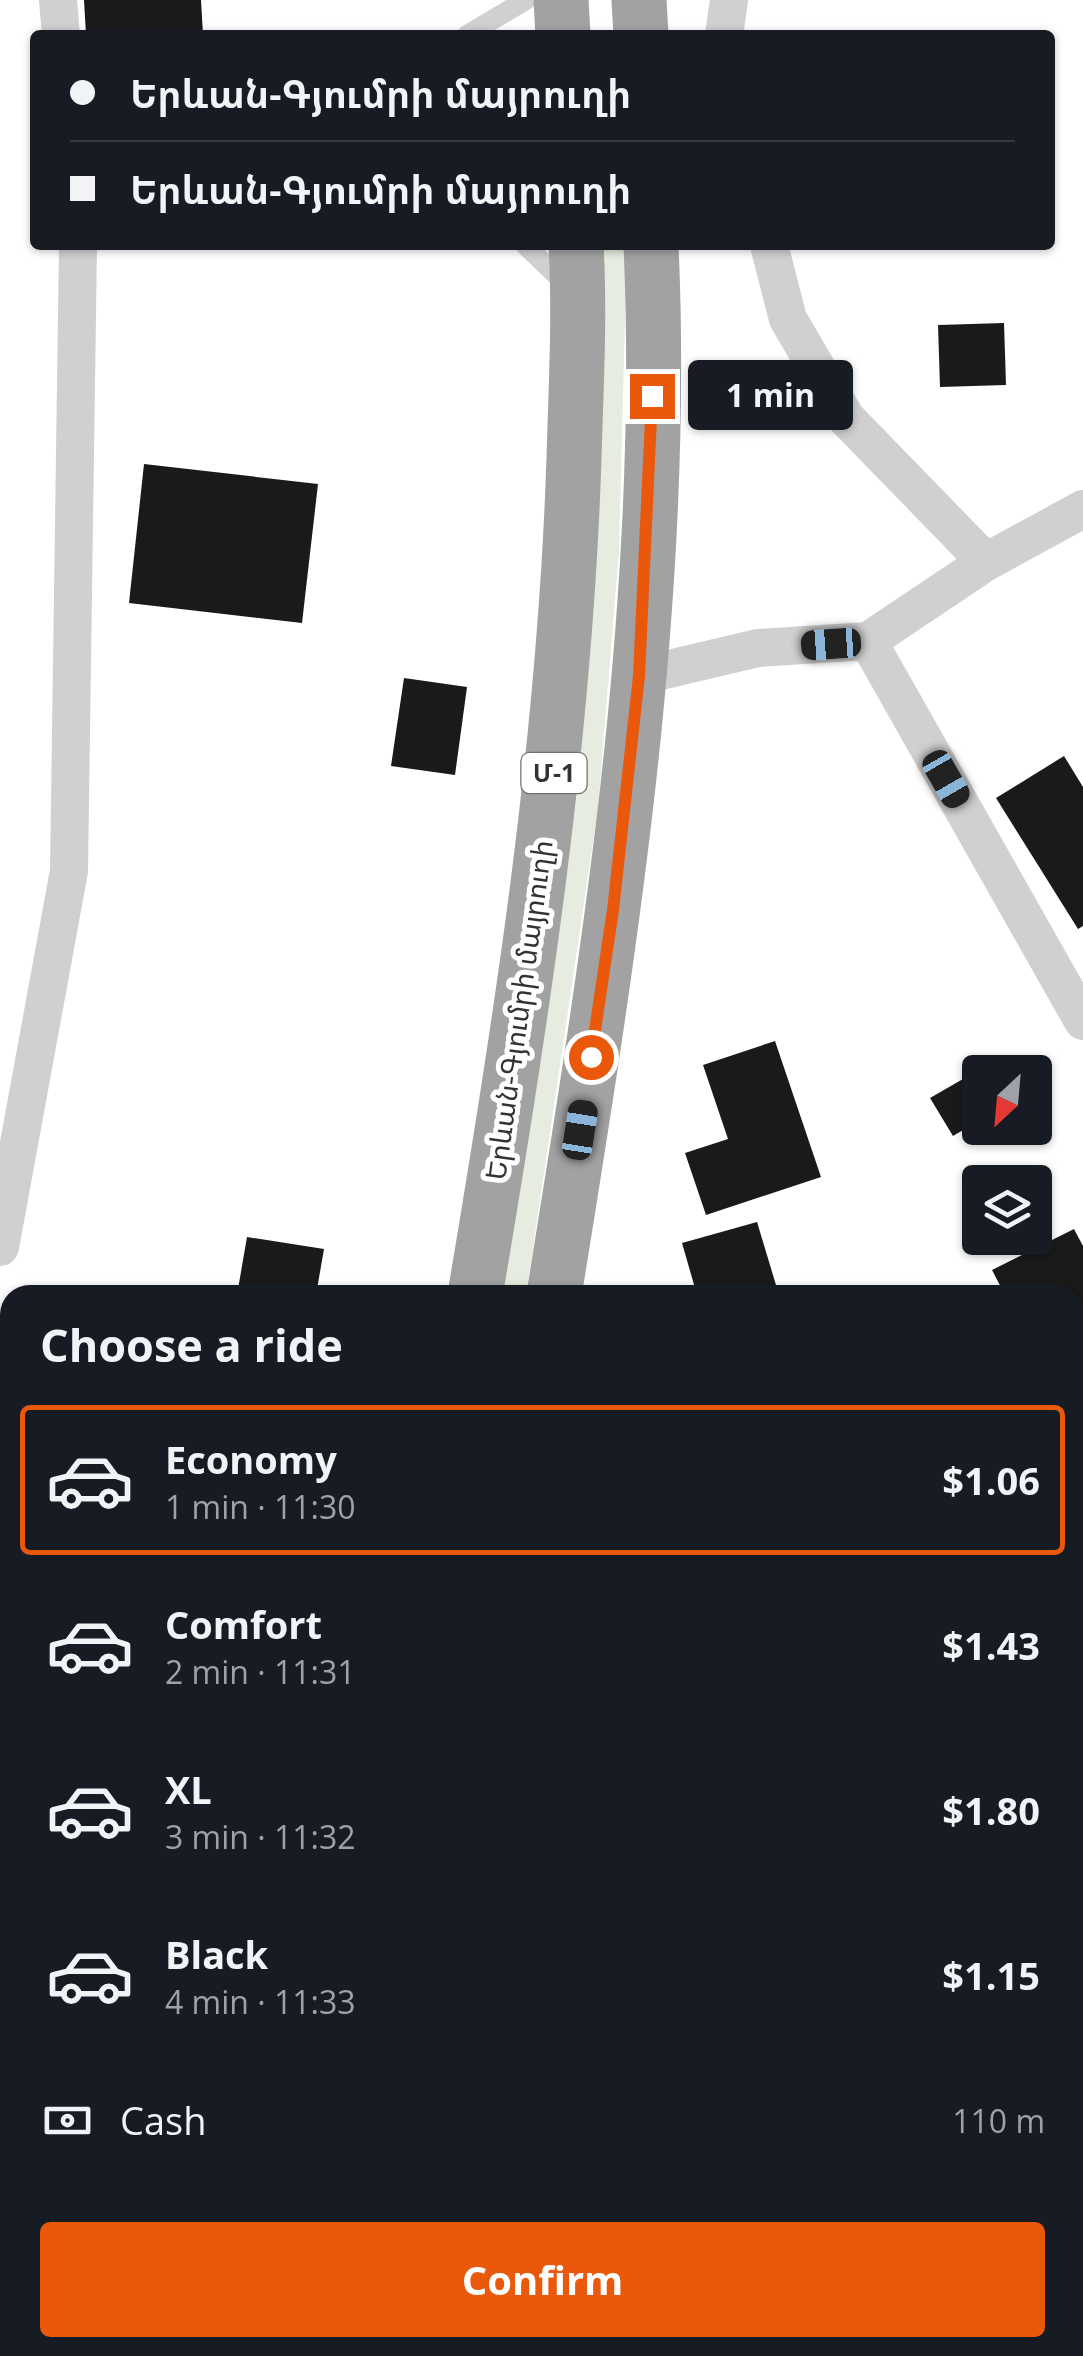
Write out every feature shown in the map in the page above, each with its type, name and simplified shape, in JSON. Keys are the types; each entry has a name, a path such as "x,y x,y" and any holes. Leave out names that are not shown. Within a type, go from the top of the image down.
{"highway":[{"path":"562,0 564,30"},
{"path":"639,0 641,30"},
{"name":"Մ-1","path":"556,1285 613,910 639,676 654,323 650,250"},
{"name":"Երևան-Գյումրի մայրուղի","path":"477,1285 553,776 571,532 577,270"}],"street":[{"path":"58,0 61,30"},
{"path":"725,30 729,0"},
{"path":"0,1247 69,870 78,250"},
{"path":"770,250 788,319 846,418 986,562"},
{"path":"639,676 758,648 868,641 986,562 1083,509"},
{"path":"868,641 1083,1022"}],"lane":[{"path":"475,30 526,0"},
{"path":"535,250 577,270"}],"shaded area":[{"path":"597,250 627,250 619,550 598,808 527,1285 497,1285"}],"building":[{"path":"84,0 201,0 203,30 86,30"},
{"path":"1004,323 1006,385 940,387 938,325"},
{"path":"144,464 318,484 302,623 129,603"},
{"path":"404,678 467,687 455,775 391,766"},
{"path":"1064,756 1083,787 1083,926 1078,929 996,798"},
{"path":"775,1041 821,1177 706,1215 685,1153 728,1139 703,1065"},
{"path":"962,1080 962,1131 953,1136 930,1098"},
{"path":"757,1222 776,1285 694,1285 682,1243"},
{"path":"1074,1229 1083,1246 1083,1285 1000,1285 992,1270 1022,1255 1052,1255 1052,1240"},
{"path":"247,1237 324,1249 318,1285 239,1285"}],"route":[{"path":"591,1057 613,910 639,676 652,396"}]}
